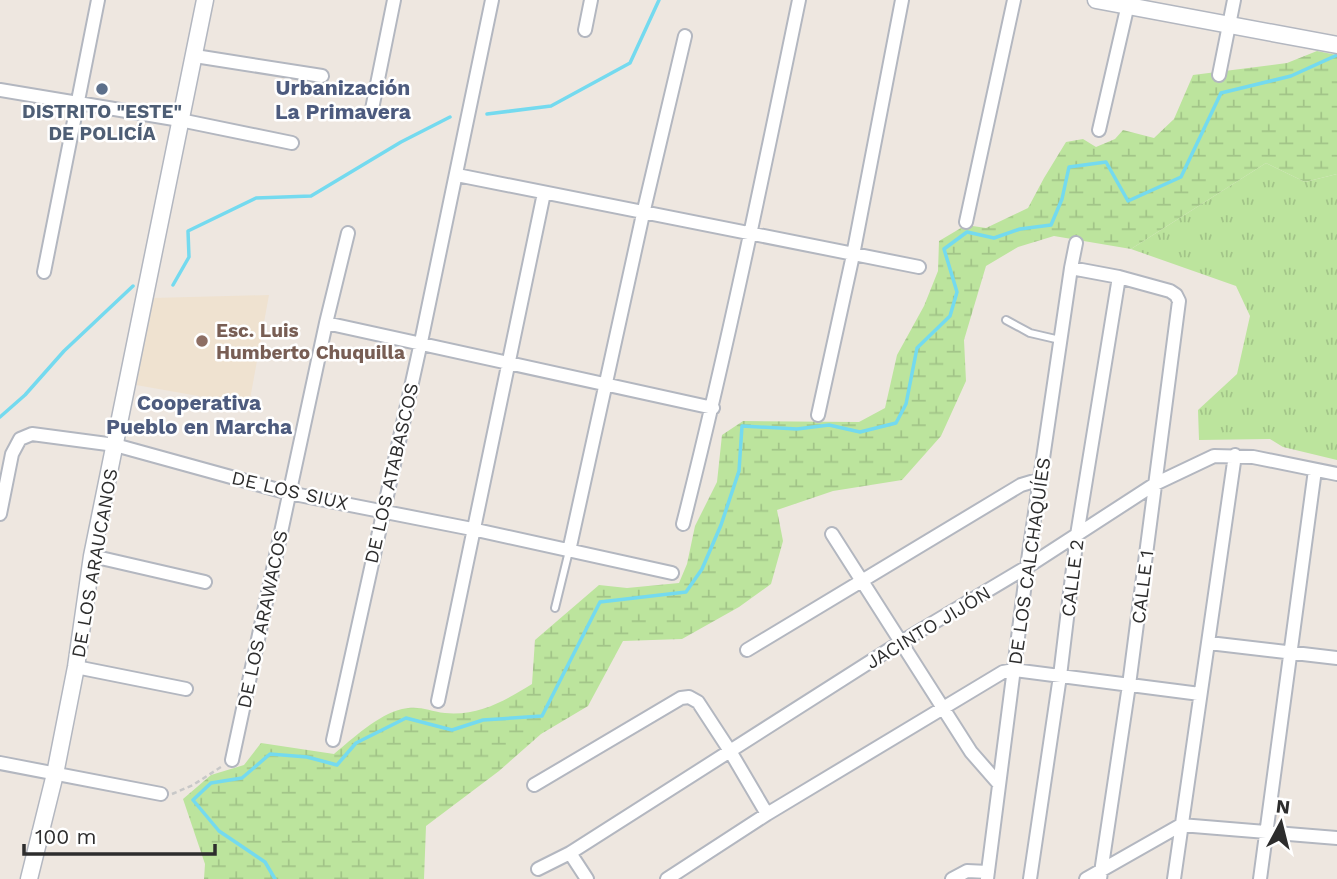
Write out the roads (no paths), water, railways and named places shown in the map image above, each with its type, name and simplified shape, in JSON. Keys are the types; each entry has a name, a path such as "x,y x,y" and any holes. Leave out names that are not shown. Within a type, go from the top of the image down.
{"street":[{"path":"44,272 98,0"},
{"name":"DE LOS ARAUCANOS","path":"29,879 55,774 76,667 92,556 205,0"},
{"path":"372,109 394,0"},
{"name":"DE LOS ATABASCOS","path":"333,740 457,176 492,0"},
{"path":"585,30 591,0"},
{"path":"683,524 713,408 799,0"},
{"path":"818,415 853,255 901,0"},
{"path":"966,222 1014,0"},
{"path":"1096,0 1128,3 1337,45"},
{"path":"1219,75 1234,0"},
{"path":"1100,131 1128,3"},
{"path":"569,551 642,214 685,36"},
{"path":"195,55 321,76"},
{"path":"0,90 180,120 292,143"},
{"path":"457,176 919,267"},
{"path":"438,701 544,193"},
{"name":"DE LOS ARAWACOS","path":"232,760 326,323 348,233"},
{"name":"DE LOS CALCHAQUÍES","path":"987,875 1027,568 1076,243"},
{"path":"1071,268 1119,277"},
{"name":"CALLE 1","path":"1100,874 1129,685 1179,301 1176,295 1119,277"},
{"name":"CALLE 2","path":"1030,879 1060,676 1077,535 1119,277"},
{"path":"326,323 713,408"},
{"name":"DE LOS SIUX","path":"0,514 12,454 20,439 32,434 115,445 289,493 472,529 672,573"},
{"path":"1174,879 1235,455"},
{"name":"JACINTO JIJÓN","path":"538,869 570,853 901,642 1027,568 1155,484 1213,456 1235,455 1337,474"},
{"path":"1260,879 1315,470"},
{"path":"747,650 1021,485 1041,480"},
{"path":"832,534 971,752 999,783"},
{"path":"92,556 205,582"},
{"path":"1209,643 1337,658"},
{"path":"76,667 186,689"},
{"path":"667,879 767,814 1003,672 1014,670 1200,694"},
{"path":"534,785 681,698 689,697 698,702 767,814"},
{"path":"0,763 161,794"},
{"path":"1086,879 1100,874 1181,825 1337,838"},
{"path":"570,853 587,879"},
{"path":"953,879 967,871 987,875"}],"lane":[{"path":"1006,320 1030,334 1060,340"},
{"path":"555,608 569,551"}],"waterway":[{"path":"487,114 551,106 630,63 659,0"},
{"path":"275,879 265,862 219,831 193,800 211,783 242,778 270,754 307,757 337,765 356,743 406,718 452,730 483,720 542,716 600,602 686,592 702,569 721,525 739,471 742,426 797,429 829,425 860,432 896,423 906,404 917,348 950,316 957,292 944,249 967,232 994,238 1020,229 1051,225 1062,199 1069,167 1106,162 1128,201 1181,177 1221,93 1291,76 1337,55"},
{"path":"173,285 189,257 188,231 256,198 311,196 401,142 450,117"},
{"path":"0,417 25,395 64,351 133,286"}],"place":[{"name":"DISTRITO \"ESTE\" DE POLICÍA","path":"102,89"},
{"name":"Esc. Luis Humberto Chuquilla","path":"202,341"}],"district":[{"name":"Urbanización La Primavera","path":"343,100"},
{"name":"Cooperativa Pueblo en Marcha","path":"199,415"}]}
